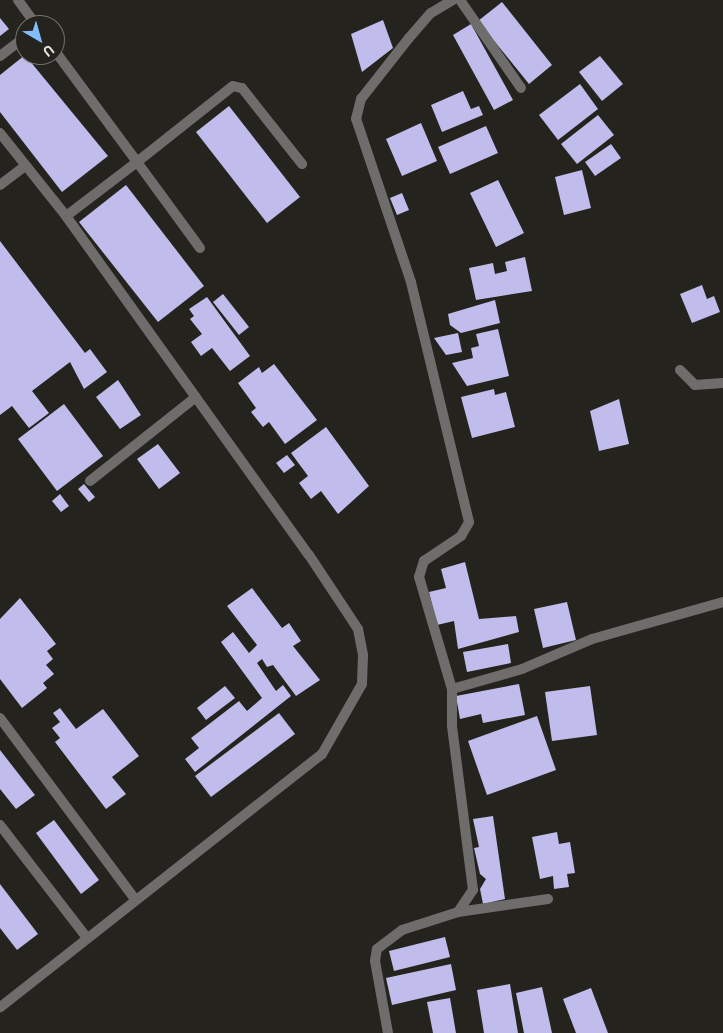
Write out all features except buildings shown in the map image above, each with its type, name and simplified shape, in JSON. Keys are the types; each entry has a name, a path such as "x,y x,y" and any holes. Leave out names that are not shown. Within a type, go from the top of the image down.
{"street":[{"path":"18,0 29,15"},
{"path":"453,0 432,14 409,38 361,99 356,119 411,282 469,522 461,536 424,561 419,577 452,689 452,726 473,884 470,898 458,912"},
{"path":"460,0 521,88"},
{"path":"0,56 15,45"},
{"path":"65,65 200,248"},
{"path":"66,216 233,86 242,88 302,164"},
{"path":"0,132 66,216 196,397 358,629 362,684 322,754 0,1007"},
{"path":"0,185 25,166"},
{"path":"680,370 695,385 723,383"},
{"path":"90,481 196,397"},
{"path":"452,689 522,669 592,639 723,602"},
{"path":"0,718 136,899"},
{"path":"0,825 87,938"},
{"path":"388,1033 377,976 377,949 402,930 458,912 548,899"}]}
